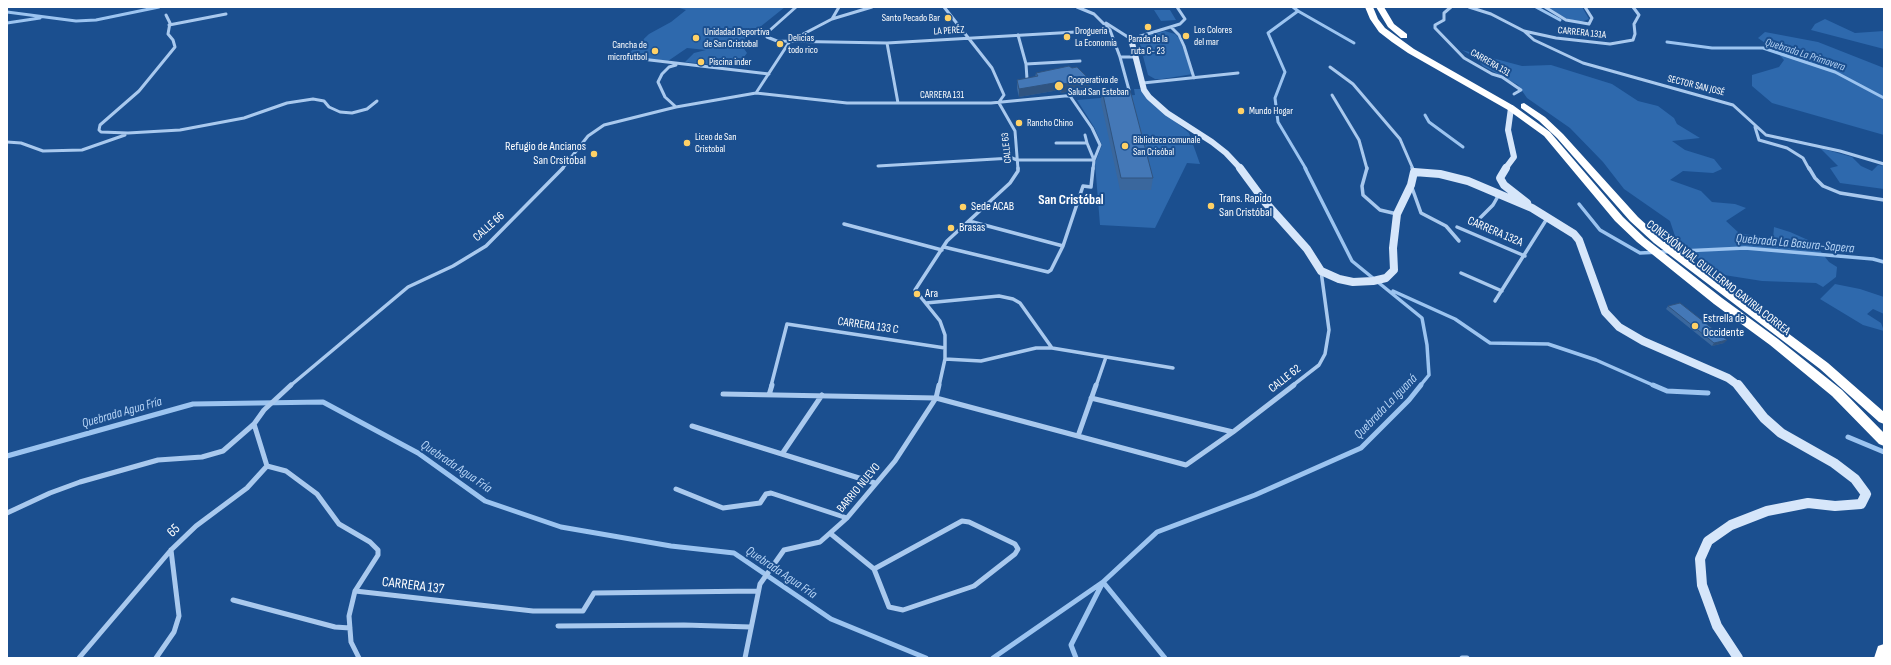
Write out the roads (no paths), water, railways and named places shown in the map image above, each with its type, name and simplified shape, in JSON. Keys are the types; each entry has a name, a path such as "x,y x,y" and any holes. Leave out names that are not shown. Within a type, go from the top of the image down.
{"highway":[{"name":"CONEXIÓN VIAL GUILLERMO GAVIRIA CORREA","path":"1369,7 1372,15 1382,30 1395,40 1411,51 1511,108 1547,134 1619,219 1641,240 1682,274 1810,370 1837,393 1882,437"},
{"name":"CONEXIÓN VIAL GUILLERMO GAVIRIA CORREA","path":"1380,7 1391,25 1417,45 1487,84 1542,119 1560,136 1634,219 1658,241 1824,366 1884,419"},
{"path":"1882,658 1884,651"}],"street":[{"name":"LA PERÉZ","path":"796,7 769,31 766,37 772,41 887,43 1110,30"},
{"path":"832,19 840,7"},
{"path":"756,93 790,41 832,19 872,7"},
{"path":"944,7 970,38 992,68 1000,84 1004,97 999,103"},
{"path":"1076,7 1094,14 1110,30 1120,57 1137,57"},
{"path":"1131,39 1180,24 1185,19 1177,7"},
{"name":"CARRERA 131","path":"1451,7 1444,13 1444,20 1435,25 1435,28 1464,58 1492,74 1502,77 1507,82 1522,90 1514,94"},
{"path":"1469,7 1491,14 1524,31"},
{"path":"1545,7 1566,20 1589,24 1592,18 1585,7"},
{"name":"CARRERA 131A","path":"1524,31 1556,38 1610,44 1631,42 1635,34 1634,24 1639,15 1633,7"},
{"path":"169,25 226,14"},
{"path":"144,132 101,132 99,128 109,117 139,91 175,47 173,40 168,34 169,25 166,15"},
{"path":"1101,20 1131,39 1143,83 1149,97 1158,105 1212,142 1240,168 1265,202 1307,249 1321,271 1339,279 1353,282 1373,281 1386,278 1394,270 1393,248 1397,214 1411,185 1414,172 1400,139 1353,84 1330,67"},
{"path":"1171,27 1179,35 1184,46 1194,78"},
{"name":"SECTOR SAN JOSÉ","path":"1524,31 1534,40 1583,63 1733,105 1755,127 1766,135 1840,151 1884,164"},
{"path":"1018,35 1026,64 1027,79"},
{"path":"887,43 898,103"},
{"name":"CARRERA 131","path":"756,93 847,103 999,103 1129,90 1120,57"},
{"path":"633,58 669,62 676,65 769,74"},
{"path":"1026,64 1080,61"},
{"path":"676,65 669,67 662,74 658,82 665,97 676,107"},
{"path":"1143,83 1238,73"},
{"name":"CALLE 66","path":"7,513 50,493 80,482 158,460 184,457 202,457 223,450 254,424 264,410 306,372 408,287 453,266 486,246 562,169 588,136 604,125 676,107 756,93"},
{"path":"1332,95 1354,129 1365,160 1367,167 1362,186 1363,195 1380,210 1397,214"},
{"path":"844,224 858,229 1048,272 1051,270 1063,246 1083,186 1091,187 1094,160 1100,145 1092,128 1070,96"},
{"path":"7,142 21,142 43,151 82,150 122,136 144,132 209,125 246,117 299,101 313,99 324,100 329,107 346,113 359,112 367,109 377,101"},
{"name":"CALLE 63","path":"915,290 943,248 969,221 1010,184 1018,171 1015,131 999,103"},
{"path":"1511,108 1508,130 1514,152 1514,158 1503,171 1500,178 1504,185 1532,208"},
{"path":"1755,127 1759,140 1787,148 1803,158 1815,178 1823,186 1840,193 1884,200"},
{"path":"1085,135 1094,160"},
{"path":"1056,143 1087,143"},
{"path":"878,166 1012,158 1017,160 1094,160"},
{"path":"1414,172 1440,174 1461,179 1497,192 1532,208 1574,234 1579,240 1605,312 1619,327 1643,341 1728,378 1741,387 1764,418 1781,433 1834,463 1856,479 1866,494 1861,504 1834,506 1808,503 1767,511 1731,525 1708,541 1700,560 1702,585 1717,626 1738,658"},
{"path":"1411,185 1421,213 1450,229 1460,241"},
{"path":"1479,219 1493,205 1497,198 1497,192"},
{"path":"1495,301 1525,256 1548,217"},
{"path":"969,221 1063,246"},
{"name":"CARRERA 132A","path":"1457,228 1525,256"},
{"name":"CALLE 62","path":"1078,436 1186,465 1233,432 1319,366 1325,354 1329,330 1321,271"},
{"path":"1461,273 1502,291"},
{"name":"BARRIO NUEVO","path":"745,658 760,584 784,550 820,542 831,534 847,518 895,461 936,398 945,359 945,335 940,321 915,290"},
{"path":"926,303 999,296 1013,299 1020,303 1052,348"},
{"name":"CARRERA 133 C","path":"769,395 787,324 946,348"},
{"path":"945,359 982,361 1036,348 1052,348 1096,354 1173,368"},
{"path":"723,394 936,398 1078,436 1106,357"},
{"path":"782,454 822,395"},
{"path":"1091,398 1233,432"},
{"path":"254,424 267,466 286,471 316,494 339,524 370,542 378,550 378,555 355,591 349,616 350,642 359,658"},
{"path":"692,426 875,483"},
{"name":"65","path":"79,658 171,550 196,526 247,488 267,466"},
{"path":"676,489 723,508 760,503 766,494 771,493 847,518"},
{"path":"831,534 874,569 889,606 902,610 974,586 1015,554 1018,549 1015,544 969,522 962,521 874,569"},
{"path":"156,658 174,632 179,616 171,550"},
{"name":"CARRERA 137","path":"355,591 533,612 583,610 594,593 758,592"},
{"path":"233,600 335,627 350,628"},
{"path":"558,626 684,625 751,627"},
{"path":"1462,658 1467,658"}],"waterway":[{"path":"7,12 76,21 96,20 159,7"},
{"name":"Quebrada La Basura-Sapera","path":"1293,7 1298,11"},
{"name":"Quebrada La Primavera","path":"1536,7 1560,20"},
{"name":"Quebrada La Basura-Sapera","path":"1298,11 1354,43"},
{"name":"Quebrada La Iguaná","path":"1298,11 1268,33 1285,72 1275,98 1278,122 1306,169"},
{"path":"7,23 40,18"},
{"name":"Quebrada La Primavera","path":"1667,42 1712,48 1763,48 1835,72 1884,98"},
{"name":"Quebrada La Basura-Sapera","path":"1425,115 1429,122 1463,147"},
{"name":"Quebrada La Iguaná","path":"1305,168 1352,261 1422,318 1427,345 1429,375 1420,386"},
{"name":"Quebrada La Basura-Sapera","path":"1579,204 1600,230 1640,253 1745,248 1873,259 1884,262"},
{"path":"1393,291 1455,319 1490,343 1548,344 1596,360 1655,386"},
{"name":"Quebrada La Iguaná","path":"1103,582 1157,532 1255,495 1361,448 1409,400 1421,385"},
{"path":"1653,385 1667,391 1708,393"},
{"name":"Quebrada Agua Fría","path":"7,456 193,404 323,402 418,453 485,501 561,527 671,546 734,553 831,619 926,658"},
{"path":"1848,437 1884,452"},
{"name":"Quebrada Agua Fría","path":"993,658 1103,582"},
{"name":"Quebrada La Iguaná","path":"1076,658 1071,645 1103,582"},
{"path":"1103,582 1165,658"}],"place":[{"name":"Santo Pecado Bar","path":"948,18"},
{"name":"Parada de la ruta C- 23","path":"1148,27"},
{"name":"Los Colores del mar","path":"1186,36"},
{"name":"Droguería La Economía","path":"1067,37"},
{"name":"Unidadad Deportiva de San Cristobal","path":"696,38"},
{"name":"Delicias todo rico","path":"780,44"},
{"name":"Cancha de microfutbol","path":"655,51"},
{"name":"Piscina inder","path":"701,62"},
{"name":"Cooperativa de Salud San Esteban","path":"1059,86"},
{"name":"Mundo Hogar","path":"1241,111"},
{"name":"Rancho Chino","path":"1019,123"},
{"name":"Liceo de San Cristobal","path":"687,143"},
{"name":"Biblioteca comunale San Crisóbal","path":"1125,146"},
{"name":"Refugio de Ancianos San Crsitobal","path":"594,154"},
{"name":"Trans. Rapido San Cristóbal","path":"1211,206"},
{"name":"Sede ACAB","path":"963,207"},
{"name":"Brasas","path":"951,228"},
{"name":"Ara","path":"917,294"},
{"name":"Estrella de Occidente","path":"1695,326"}],"district":[{"name":"San Cristóbal","path":"1071,200"}]}
